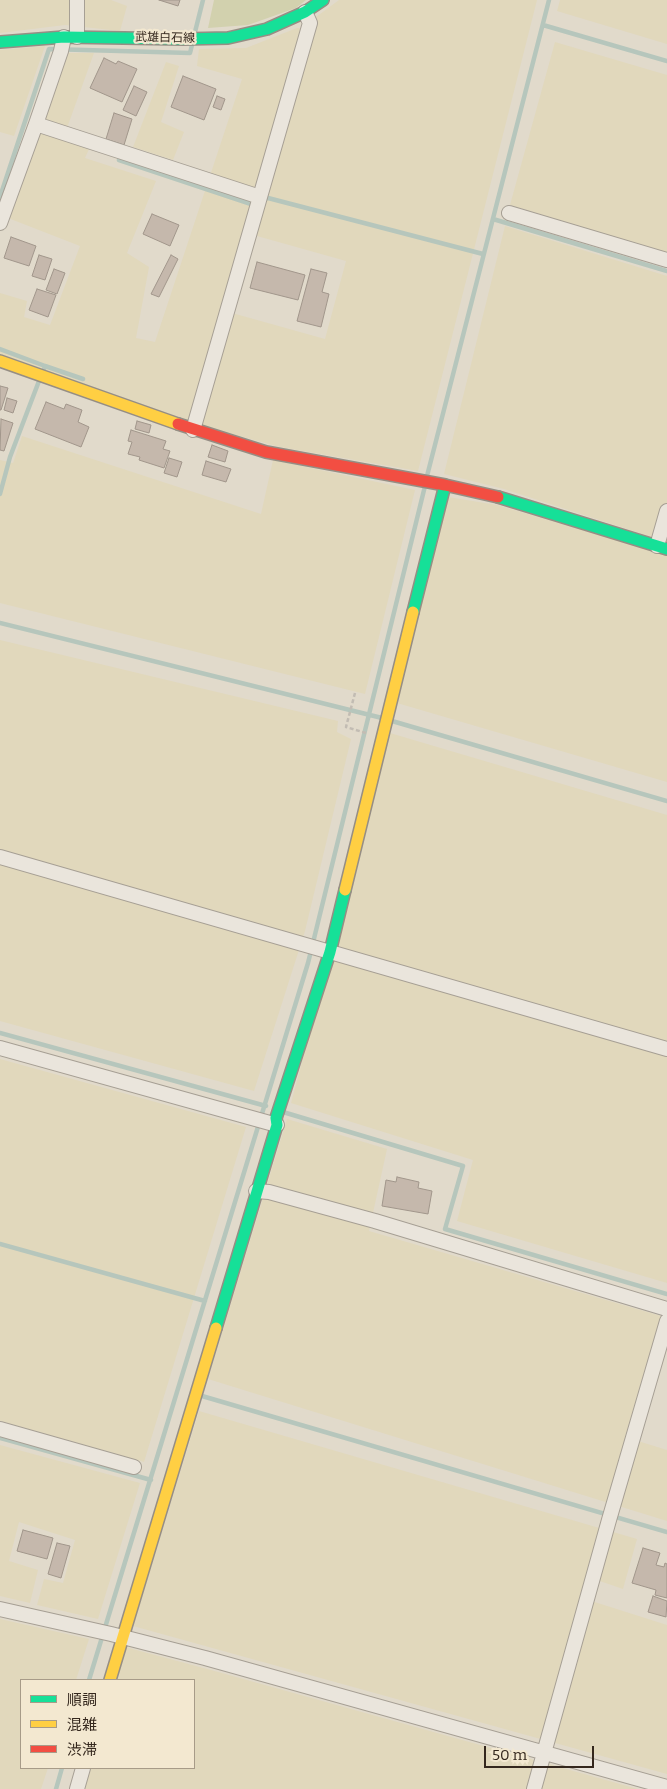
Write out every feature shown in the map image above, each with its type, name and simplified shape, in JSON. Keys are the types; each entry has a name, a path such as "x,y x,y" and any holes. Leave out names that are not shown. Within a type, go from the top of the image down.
{"street":[{"path":"0,223 66,42 76,0"},
{"name":"武雄白石線","path":"0,42 228,38 267,29 305,12 323,0"},
{"path":"193,430 310,23 305,12"},
{"path":"36,124 258,202"},
{"path":"509,213 667,260"},
{"path":"0,361 193,430 266,452 445,485 501,498 662,548 667,511"},
{"path":"110,1679 111,1634 197,1394 256,1191 271,1118 318,948 386,718 445,485"},
{"path":"0,857 667,1048"},
{"path":"0,1048 271,1118"},
{"path":"256,1191 269,1192 375,1222 667,1309"},
{"path":"534,1789 610,1515 667,1321"},
{"path":"0,1429 134,1467"},
{"path":"0,1609 205,1658 667,1787"},
{"path":"77,1789 83,1769"}],"path":[{"path":"355,693 346,727 360,732"}],"shaded area":[{"path":"0,0 111,0 127,6 120,31 65,25 0,33"},
{"path":"339,0 537,0 418,471 280,447 199,425 0,354 0,293 27,301 24,317 50,325 80,246 8,218 68,53 94,53 63,139 90,147 85,158 156,181 127,253 149,267 136,338 155,342 242,79 197,66 199,49 246,48 297,28 313,28 316,17","holes":["257,236 346,261 325,339 232,313"]},
{"path":"560,0 667,0 667,44 557,11"},
{"path":"555,42 667,75 667,253 510,205"},
{"path":"45,46 14,136 0,132 0,50"},
{"path":"166,62 179,66 161,122 184,132 173,160 133,147"},
{"path":"505,226 667,276 667,542 504,489 444,474"},
{"path":"22,436 261,514 273,460 415,490 365,694 0,603 0,460 13,463"},
{"path":"448,497 497,505 667,555 667,782 397,703"},
{"path":"0,640 338,721 337,732 351,739 305,931 254,1091 0,1021"},
{"path":"390,733 667,815 667,1283 457,1221 473,1160 291,1103"},
{"path":"0,1059 246,1127 144,1462 0,1421"},
{"path":"287,1119 387,1149 369,1231 661,1316 625,1437 667,1450 667,1521 208,1379"},
{"path":"199,1411 637,1539 623,1589 588,1577 582,1598 667,1625 667,1774 133,1626"},
{"path":"0,1445 140,1483 98,1619 37,1605 44,1579 63,1583 75,1540 19,1522 9,1561 38,1570 30,1603 0,1596"},
{"path":"0,1619 89,1639 76,1679 20,1679 20,1769 48,1769 41,1789 0,1789"},
{"path":"125,1647 638,1789 81,1789 87,1769 195,1769 195,1679 115,1679"}],"green space":[{"path":"214,0 306,0 296,8 248,25 208,28"}],"building":[{"path":"159,0 180,0 178,6"},
{"path":"104,58 116,64 118,61 137,69 122,102 90,88"},
{"path":"183,76 216,89 204,120 171,107"},
{"path":"134,86 147,92 136,116 123,110"},
{"path":"217,96 225,99 221,110 213,107"},
{"path":"114,113 132,119 124,145 106,139"},
{"path":"152,214 179,225 170,246 143,234"},
{"path":"11,237 36,246 29,266 4,258"},
{"path":"39,255 52,259 45,280 32,276"},
{"path":"171,255 178,259 159,297 151,294"},
{"path":"257,262 305,275 298,300 250,288"},
{"path":"54,269 65,273 57,294 46,290"},
{"path":"311,269 327,273 322,292 329,294 321,327 297,321"},
{"path":"37,289 56,295 48,317 29,310"},
{"path":"0,386 8,388 1,410 0,410"},
{"path":"7,398 17,401 13,413 4,410"},
{"path":"46,402 64,409 66,404 82,410 78,422 89,427 81,447 35,429"},
{"path":"1,419 13,423 4,451 0,450"},
{"path":"137,421 151,425 149,433 135,429"},
{"path":"131,430 166,441 163,449 170,451 164,468 139,460 140,457 128,454 132,442 128,441"},
{"path":"212,445 228,451 225,462 208,457"},
{"path":"169,458 182,462 177,477 164,473"},
{"path":"206,461 231,469 226,482 202,475"},
{"path":"397,1177 419,1182 418,1188 432,1191 428,1214 382,1206 386,1180 396,1182"},
{"path":"23,1530 53,1538 47,1559 17,1551"},
{"path":"57,1543 70,1546 61,1578 48,1574"},
{"path":"643,1548 660,1553 656,1565 664,1567 665,1563 667,1564 667,1598 655,1595 656,1590 632,1583"},
{"path":"653,1596 667,1601 666,1617 648,1612"}],"waterway":[{"path":"195,32 203,0"},
{"path":"427,476 549,0"},
{"path":"543,25 667,61"},
{"path":"0,197 49,49 190,53 192,45"},
{"path":"119,160 251,204 255,203"},
{"path":"263,200 268,198 483,254"},
{"path":"493,219 667,271"},
{"path":"0,349 45,366 43,372"},
{"path":"45,366 83,379"},
{"path":"0,494 10,457 39,381"},
{"path":"89,1679 308,963 425,486"},
{"path":"0,623 382,718"},
{"path":"392,721 667,801"},
{"path":"0,1033 266,1106"},
{"path":"283,1112 463,1166 445,1229 667,1294"},
{"path":"0,1244 205,1301"},
{"path":"202,1396 667,1532"},
{"path":"0,1438 151,1480"},
{"path":"56,1789 62,1769"}],"traffic: fast":[{"path":"0,42 64,37 228,38 267,29 305,12 323,0"},
{"path":"413,612 445,485"},
{"path":"498,497 667,549"},
{"path":"216,1328 277,1125 276,1118 330,952 345,890"}],"traffic: slow":[{"path":"0,361 178,424"},
{"path":"345,890 413,612"},
{"path":"110,1679 216,1328"}],"traffic: jam":[{"path":"178,424 266,452 445,485 498,497"}]}
